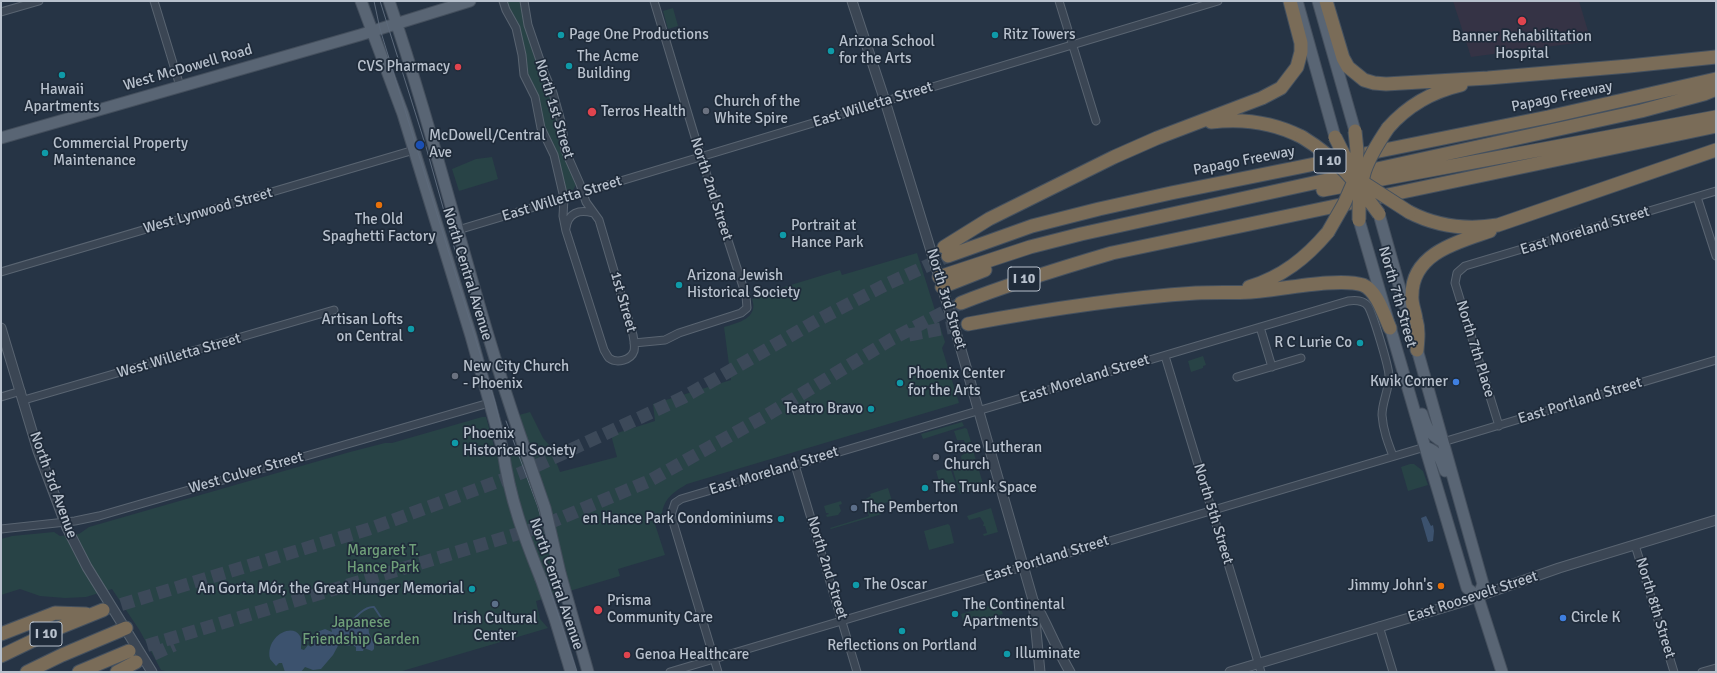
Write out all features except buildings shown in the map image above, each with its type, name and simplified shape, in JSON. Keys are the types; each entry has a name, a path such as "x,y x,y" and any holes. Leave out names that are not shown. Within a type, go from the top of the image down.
{"highway":[{"path":"1190,126 1262,98 1281,88 1287,82 1297,68 1302,52 1290,1"},
{"path":"1326,1 1343,58 1348,67 1364,80 1374,83 1386,84 1488,78 1716,57"},
{"path":"1230,291 1266,281 1287,270 1308,254 1328,232 1360,182 1376,146 1388,128 1406,110 1431,94 1450,87 1488,78"},
{"name":"Papago Freeway","path":"1190,126 1157,138 1043,191 989,219 946,252 1032,226 1098,209 1193,188 1548,117 1716,79"},
{"path":"941,282 1030,247 1081,234 1641,111 1704,94 1716,89"},
{"path":"941,282 1034,253 1082,240 1177,219 1391,177 1716,117"},
{"path":"1190,126 1223,120 1244,120 1276,126 1302,137 1329,155 1360,182 1409,212 1429,221 1457,227 1484,227 1511,221 1716,150"},
{"name":"I 10","path":"961,303 1002,286 1112,253 1716,126"},
{"path":"1355,131 1360,182 1359,220"},
{"path":"1335,137 1349,167 1360,182 1379,214"},
{"path":"1417,350 1418,333 1411,296 1413,283 1420,269 1428,259 1446,246 1498,228 1511,221"},
{"path":"968,324 1054,308 1143,298 1230,291 1250,292 1330,284 1357,284 1368,288 1373,294 1390,328"},
{"name":"I 10","path":"1,634 55,613 98,612 61,627 1,656"},
{"path":"27,672 62,655 121,630"},
{"path":"79,672 133,656 117,672"}],"main road":[{"name":"North Central Avenue","path":"361,1 379,29 397,96 471,336 503,451 512,498 519,523 555,618 571,672"},
{"name":"North Central Avenue","path":"389,1 421,100 477,299 544,508 560,573 588,672"},
{"name":"West McDowell Road","path":"1,138 379,29 470,1"},
{"path":"1297,1 1344,168"},
{"path":"1318,1 1355,131"},
{"name":"North 7th Street","path":"1379,214 1483,584 1478,597"},
{"name":"North 7th Street","path":"1359,220 1467,588 1478,597 1502,672"},
{"path":"1411,399 1420,409 1428,431 1434,437 1443,442"},
{"path":"1425,447 1434,451 1440,457 1448,479 1456,488"}],"street":[{"path":"1,12 39,1"},
{"path":"154,1 180,86"},
{"name":"North 1st Street","path":"504,1 506,10 516,28 522,55 524,75 537,101 541,128 554,155 564,198"},
{"name":"North 1st Street","path":"524,1 528,24 544,72 553,93 562,125 565,150 583,192"},
{"name":"North 2nd Street","path":"634,343 665,340 679,333 741,313 747,308 746,296 701,156 654,1"},
{"name":"North 3rd Street","path":"852,1 885,101 941,282 1033,600 1040,672"},
{"path":"1059,1 1096,121"},
{"name":"East Willetta Street","path":"458,230 1218,1"},
{"name":"West Lynwood Street","path":"1,272 414,150"},
{"name":"East Moreland Street","path":"1457,273 1465,266 1716,191"},
{"name":"1st Street","path":"564,198 563,216 566,231 606,354 613,360 623,360 632,355 634,343 599,220 586,202 583,192"},
{"path":"1698,197 1716,256"},
{"path":"566,231 567,222 570,216 575,213 585,211 593,213"},
{"name":"North 7th Place","path":"1457,273 1455,283 1499,426"},
{"name":"East Moreland Street","path":"714,659 671,515 675,503 681,499 1348,301 1358,300 1365,303 1371,312 1388,371 1388,381 1383,401 1382,414 1383,428 1393,456"},
{"name":"West Willetta Street","path":"1,397 22,396 334,310"},
{"path":"1260,327 1272,367"},
{"name":"North 3rd Avenue","path":"1,328 38,451 64,522 121,630 152,672"},
{"name":"North 5th Street","path":"1165,356 1260,668"},
{"path":"1238,377 1301,358"},
{"name":"East Portland Street","path":"1443,442 1716,360"},
{"name":"West Culver Street","path":"1,529 64,522 99,516 489,403"},
{"name":"East Portland Street","path":"670,672 1425,447"},
{"name":"North 2nd Street","path":"795,465 858,672"},
{"name":"East Roosevelt Street","path":"1230,672 1260,668 1379,626 1478,597 1559,568 1716,520"},
{"name":"North 8th Street","path":"1635,545 1674,672"},
{"name":"North 3rd Street","path":"1033,600 1048,626 1054,642 1070,672"},
{"path":"1379,626 1393,672"},
{"path":"714,659 718,672"},
{"path":"1702,672 1716,668"}],"shaded area":[{"name":"Banner Rehabilitation Hospital","path":"1453,1 1579,1 1591,41 1471,57"}],"green space":[{"path":"507,1 522,1 531,46 542,79 549,89 560,126 567,163 576,185 573,190 564,191 506,5"},
{"path":"673,8 678,26 668,29 663,11"},
{"path":"492,157 498,179 459,191 452,169 476,159"},
{"name":"Margaret T. Hance Park","path":"917,253 945,342 942,348 959,403 687,484 670,496 663,508 662,514 653,518 665,555 618,569 620,576 536,601 540,619 548,628 399,672 170,672 161,670 140,631 112,589 86,597 65,598 40,596 20,589 1,595 1,539 12,536 54,532 60,536 79,534 89,527 350,452 385,443 392,443 482,417 486,417 496,453 528,443 519,415 530,412 543,438 550,446 560,472 617,457 611,435 655,421 653,404 731,380 724,327 746,319 750,315 753,311 752,299 758,297 758,295 840,270 842,275"},
{"path":"1203,356 1206,365 1203,366 1203,368 1191,372 1188,361"},
{"path":"962,422 964,426 923,439 921,434"},
{"path":"965,428 967,429 971,442 965,443 964,440 957,440 954,431"},
{"path":"972,447 984,487 960,494 952,467 962,463 961,456 967,452 967,449"},
{"path":"1414,464 1423,471 1428,485 1408,491 1401,467"},
{"path":"950,467 956,485 941,488 936,471"},
{"path":"888,488 892,501 867,508 864,500 871,496 870,494"},
{"path":"841,501 842,504 839,505 841,511 838,515 827,517 826,515 829,514 826,513 824,506"},
{"path":"880,506 882,514 831,529 830,528 869,516 867,510"},
{"path":"991,508 998,532 984,536 983,534 987,533 985,526 983,526 984,523 980,517 969,520 967,516"},
{"path":"948,524 950,526 954,543 929,550 924,531"},
{"path":"999,603 1003,614 964,625 961,614"}],"water":[{"path":"1426,516 1431,526 1433,525 1434,531 1433,541 1428,542 1421,518"},
{"path":"368,621 369,633 374,643 374,649 372,651 364,648 363,651 356,651 356,647 352,645 346,646 347,641 344,640 339,644 333,655 321,669 313,670 305,667 301,672 285,672 282,663 279,663 276,666 270,659 271,644 275,638 286,631 296,632 300,636 301,649 304,650 308,645 311,647 313,645 311,643 317,632 325,629 332,632 331,628 337,622 357,629 361,622"}],"waterway":[{"path":"349,625 360,613 371,607 374,607 382,619 387,622"}],"tunnel":[{"path":"103,610 369,529 521,473 684,397 818,320 885,285 948,256"},
{"path":"129,651 537,528 649,481 767,415 892,339 961,303"},
{"path":"909,335 968,324"},
{"path":"136,662 174,645"}],"tram line":[{"path":"374,1 380,29 495,402 524,522 546,577 577,672"},
{"path":"380,1 426,147 462,275"},
{"path":"506,421 538,507 575,644"}],"place":[{"name":"Banner Rehabilitation Hospital","path":"1522,21"},
{"name":"Page One Productions","path":"561,35"},
{"name":"Ritz Towers","path":"995,35"},
{"name":"Arizona School for the Arts","path":"831,51"},
{"name":"The Acme Building","path":"569,66"},
{"name":"CVS Pharmacy","path":"458,67"},
{"name":"Hawaii Apartments","path":"62,75"},
{"name":"Church of the White Spire","path":"706,111"},
{"name":"Terros Health","path":"592,112"},
{"name":"McDowell/Central Ave","path":"420,145"},
{"name":"Commercial Property Maintenance","path":"45,153"},
{"name":"The Old Spaghetti Factory","path":"379,205"},
{"name":"Portrait at Hance Park","path":"783,235"},
{"name":"Arizona Jewish Historical Society","path":"679,285"},
{"name":"Artisan Lofts on Central","path":"411,329"},
{"name":"R C Lurie Co","path":"1360,343"},
{"name":"New City Church - Phoenix","path":"455,376"},
{"name":"Kwik Corner","path":"1456,382"},
{"name":"Phoenix Center for the Arts","path":"900,383"},
{"name":"Teatro Bravo","path":"871,409"},
{"name":"Phoenix Historical Society","path":"455,443"},
{"name":"Grace Lutheran Church","path":"936,457"},
{"name":"The Trunk Space","path":"925,488"},
{"name":"The Pemberton","path":"854,508"},
{"name":"en Hance Park Condominiums","path":"781,519"},
{"name":"The Oscar","path":"856,585"},
{"name":"Jimmy John's","path":"1441,586"},
{"name":"An Gorta Mór, the Great Hunger Memorial","path":"472,589"},
{"name":"Irish Cultural Center","path":"495,604"},
{"name":"Prisma Community Care","path":"598,610"},
{"name":"The Continental Apartments","path":"955,614"},
{"name":"Circle K","path":"1563,618"},
{"name":"Reflections on Portland","path":"902,631"},
{"name":"Illuminate","path":"1007,654"},
{"name":"Genoa Healthcare","path":"627,655"}],"park label":[{"name":"Japanese Friendship Garden","path":"361,632"}]}
